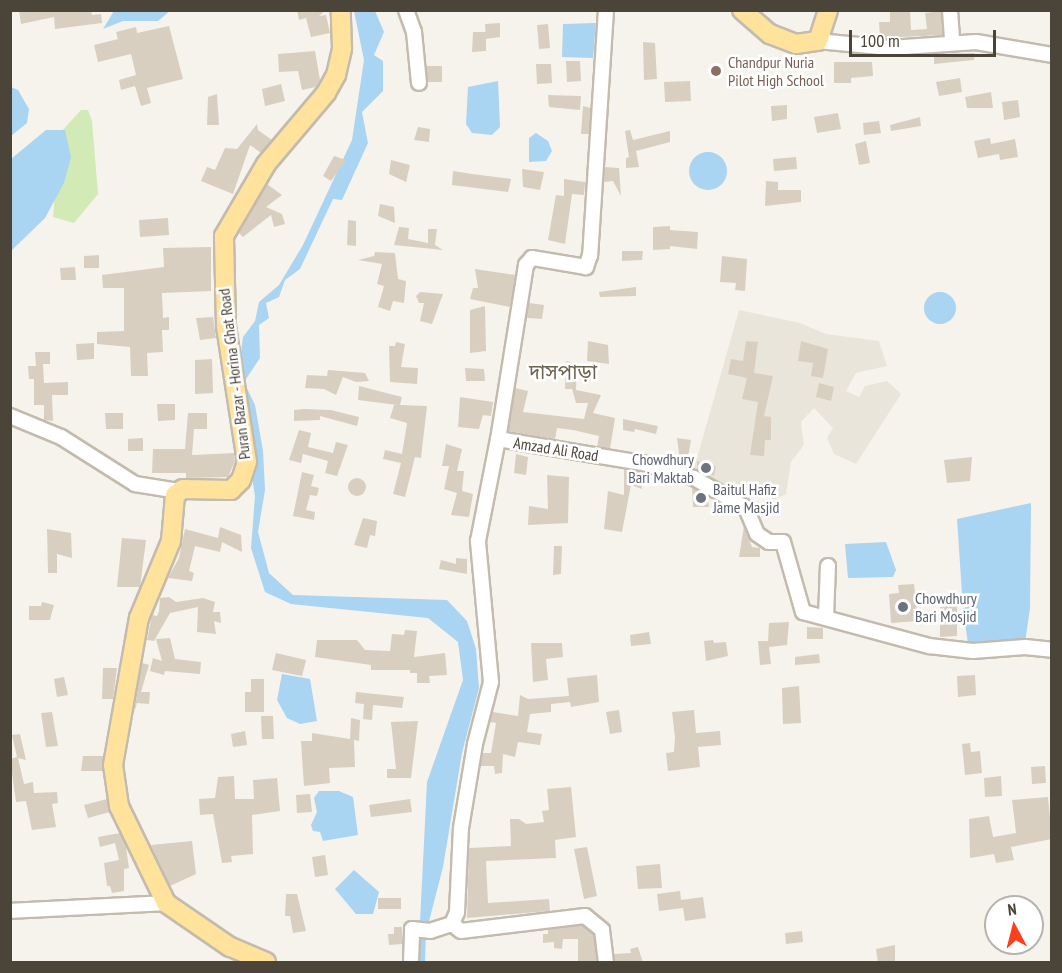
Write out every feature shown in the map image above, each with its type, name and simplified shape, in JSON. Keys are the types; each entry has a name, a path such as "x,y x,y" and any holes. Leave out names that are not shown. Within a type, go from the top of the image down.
{"main road":[{"name":"Puran Bazar - Horina Ghat Road","path":"178,492 231,490 241,480 247,462 226,326 224,236 266,164 326,93 336,75 342,48 340,10"},
{"path":"742,10 784,41 818,41 828,13"},
{"path":"178,492 174,499 171,541 139,618 113,765 119,806 166,903 230,947 266,963"}],"street":[{"path":"406,10 414,32 419,83"},
{"name":"Amzad Ali Road","path":"606,10 590,255 586,267 532,258 526,265 498,439 647,464 694,477 746,508 757,534 769,542 783,542 803,612 929,646 973,651 1025,647 1052,650"},
{"path":"950,10 952,42"},
{"path":"818,41 890,48 952,42 1052,55"},
{"path":"10,417 61,437 135,484 178,492"},
{"path":"453,924 464,807 475,744 490,682 478,541 498,439"},
{"path":"826,617 828,566"},
{"path":"10,910 166,903"},
{"path":"453,924 461,931 585,916 602,930 606,963"},
{"path":"411,963 412,929 430,931 453,924"}],"shaded area":[{"path":"739,310 800,323 826,334 879,341 887,366 856,373 846,391 859,397 865,386 887,381 901,394 856,464 834,454 827,438 833,428 814,408 801,422 804,445 791,462 786,494 774,500 764,489 755,489 748,502 693,472"}],"green space":[{"path":"81,110 88,110 92,121 98,194 74,223 53,217 60,133"}],"water":[{"path":"114,11 170,11 158,21 123,21 103,29"},
{"path":"354,11 375,11 384,32 374,55 383,61 383,91 362,112 368,143 342,200 333,199 300,269 285,280 279,297 266,303 269,318 259,325 260,358 244,382 255,405 263,451 265,490 258,532 269,573 293,595 447,600 467,621 476,649 479,688 462,753 443,867 426,933 425,962 418,962 427,782 463,680 458,642 428,618 291,604 265,592 251,548 255,496 237,383 243,337 255,321 259,302 279,285 303,245 352,140 364,60"},
{"path":"596,23 593,58 562,57 563,24"},
{"path":"498,81 500,127 492,135 472,133 466,124 468,87"},
{"path":"11,87 18,90 29,109 27,123 11,136"},
{"path":"46,130 65,130 71,157 64,183 45,218 11,251 11,159"},
{"path":"536,133 548,141 552,151 546,161 529,162 529,138"},
{"path":"708,152 722,157 727,171 722,185 708,190 694,185 689,171 694,157"},
{"path":"940,292 951,297 956,308 951,319 940,324 929,319 924,308 929,297"},
{"path":"1031,503 1030,608 1025,643 968,644 963,608 972,606 971,597 962,594 957,519"},
{"path":"886,542 896,570 893,577 848,578 845,544"},
{"path":"282,674 310,679 317,721 300,724 287,718 277,700"},
{"path":"319,791 339,791 353,797 358,835 323,841 320,832 313,831 311,825 317,812 314,798"},
{"path":"354,870 379,892 373,914 356,914 335,889"}],"building":[{"path":"19,10 91,10 92,15 101,14 102,23 55,29 54,17 21,24"},
{"path":"297,10 326,10 319,16 326,15 330,33 311,37 306,18 299,20"},
{"path":"890,10 910,10 911,30 927,29 925,13 941,11 943,35 880,38 879,22 890,22"},
{"path":"500,23 500,37 486,39 485,24"},
{"path":"548,24 550,48 539,49 537,25"},
{"path":"169,26 183,79 147,88 151,103 141,106 135,86 121,90 119,80 136,75 131,54 98,62 94,45 118,39 116,32 136,27 137,33"},
{"path":"473,32 486,32 486,51 472,52"},
{"path":"643,42 655,43 657,79 644,80"},
{"path":"315,51 320,80 316,87 302,90 298,71 279,72 278,54"},
{"path":"975,53 974,60 934,64 934,54"},
{"path":"566,61 580,61 581,81 567,82"},
{"path":"834,62 872,62 873,76 851,78 851,83 834,83"},
{"path":"536,64 551,64 552,83 537,84"},
{"path":"426,66 442,66 442,82 428,82"},
{"path":"960,78 962,92 939,96 936,82"},
{"path":"690,81 691,101 665,102 664,82"},
{"path":"281,84 285,101 265,106 262,89"},
{"path":"991,92 993,108 967,108 965,97"},
{"path":"217,94 219,125 207,125 208,97"},
{"path":"548,95 581,96 580,110 549,107"},
{"path":"1018,100 1020,117 1004,120 1002,102"},
{"path":"787,105 787,119 772,121 771,106"},
{"path":"583,106 591,108 589,134 581,134"},
{"path":"838,113 841,129 817,133 814,117"},
{"path":"920,117 921,126 891,131 890,125"},
{"path":"879,121 881,133 864,135 863,123"},
{"path":"257,124 258,130 272,140 261,153 250,145 233,194 201,181 207,167 215,170 225,148 237,149"},
{"path":"418,127 430,129 429,142 414,140"},
{"path":"630,130 633,140 670,131 670,142 636,151 639,167 626,168 626,158 629,157 625,131"},
{"path":"990,138 991,144 1015,139 1018,157 1000,160 999,154 978,158 974,141"},
{"path":"866,141 870,163 859,165 855,144"},
{"path":"334,156 346,160 331,181 323,176"},
{"path":"796,157 797,169 774,171 773,159"},
{"path":"391,160 410,165 406,182 389,174"},
{"path":"605,167 619,168 621,196 613,181 604,182"},
{"path":"522,169 544,172 540,190 523,187"},
{"path":"453,171 511,179 508,192 452,185"},
{"path":"564,179 585,182 584,195 572,194 565,244 548,240 556,195 564,196"},
{"path":"766,181 778,182 778,190 801,190 801,202 765,206"},
{"path":"267,184 282,195 266,207 282,214 285,224 274,227 271,215 243,237 239,233"},
{"path":"380,204 394,207 395,223 378,216"},
{"path":"168,218 169,235 140,237 139,220"},
{"path":"348,220 356,221 356,246 347,245"},
{"path":"670,226 670,230 698,232 697,249 670,246 670,249 653,250 653,227"},
{"path":"399,227 409,228 408,239 428,243 428,229 437,229 435,245 443,250 394,245"},
{"path":"211,247 211,291 162,293 163,318 169,317 169,330 162,330 163,352 147,353 148,376 131,376 130,347 97,344 97,332 124,331 124,288 103,288 102,275 164,267 163,248"},
{"path":"622,251 643,251 642,260 622,261"},
{"path":"375,252 395,253 398,279 406,281 404,303 393,301 390,311 378,307 384,286 377,284 382,264 358,260 374,256"},
{"path":"99,255 99,268 84,268 84,256"},
{"path":"722,256 747,259 745,291 735,290 736,283 720,282"},
{"path":"75,267 76,280 61,280 60,268"},
{"path":"475,269 515,275 510,307 470,299 473,288 478,288"},
{"path":"636,287 636,296 600,297 599,292"},
{"path":"420,292 443,294 432,324 420,321 424,303 419,303 416,296"},
{"path":"529,303 544,305 542,319 527,318"},
{"path":"485,306 486,351 470,353 470,310"},
{"path":"213,317 216,338 200,340 196,318"},
{"path":"588,341 608,345 609,364 587,361"},
{"path":"746,341 758,342 754,373 773,376 764,416 771,417 771,440 765,440 764,456 750,455 758,402 742,399 747,378 728,374 731,359 743,361"},
{"path":"801,341 828,349 823,378 811,376 813,363 798,361"},
{"path":"396,342 405,344 401,367 418,368 417,384 390,382 389,346 395,346"},
{"path":"94,343 94,359 77,360 76,344"},
{"path":"35,352 50,352 50,364 43,364 44,383 68,382 68,395 52,395 53,421 44,420 44,405 34,405 34,379 29,379 28,366 36,366"},
{"path":"212,359 213,393 195,394 195,360"},
{"path":"566,361 577,363 576,390 601,395 593,413 615,418 610,449 597,447 599,436 573,430 557,428 555,439 508,431 515,388 528,391 523,412 584,419 588,403 576,403 572,389 565,389"},
{"path":"465,368 484,369 485,381 466,381"},
{"path":"328,370 365,373 369,381 356,382 343,377 336,395 324,389 305,388 307,375 327,376"},
{"path":"819,383 834,387 831,401 816,397"},
{"path":"359,386 402,397 400,405 427,406 421,458 415,457 405,497 393,494 401,463 383,459 385,450 402,454 407,423 390,418 394,405 397,405 358,400"},
{"path":"460,397 493,402 491,416 483,415 479,429 458,427"},
{"path":"157,404 175,404 175,420 158,421"},
{"path":"294,410 331,410 359,417 357,426 320,416 320,420 294,421"},
{"path":"105,413 123,413 123,429 106,429"},
{"path":"188,413 207,413 207,429 194,429 192,455 234,453 235,461 228,477 186,478 186,473 152,473 153,449 185,449"},
{"path":"623,419 658,426 656,434 635,429 634,432 623,430"},
{"path":"299,430 311,433 308,447 333,453 336,442 348,445 337,476 325,473 328,461 303,454 301,463 289,460"},
{"path":"143,438 143,451 128,451 128,439"},
{"path":"677,438 691,440 687,462 680,461"},
{"path":"446,444 462,449 457,471 464,471 462,491 473,494 469,517 451,515 457,493 444,489 449,466 442,466"},
{"path":"516,454 528,457 526,475 514,473"},
{"path":"972,457 970,481 947,483 944,460"},
{"name":"Chowdhury Bari Maktab","path":"697,461 716,466 714,476 697,469"},
{"path":"624,469 640,472 642,489 631,485 622,532 604,529 608,491 624,495"},
{"path":"302,472 314,475 311,486 319,488 317,496 310,495 306,510 315,512 314,520 293,516"},
{"path":"547,475 569,477 568,523 528,525 529,506 548,509"},
{"path":"357,478 363,481 366,487 363,493 357,496 351,493 348,487 351,481"},
{"name":"Baitul Hafiz Jame Masjid","path":"692,487 708,497 709,507 693,507"},
{"path":"363,518 377,521 375,536 370,535 367,548 354,545"},
{"path":"744,526 752,547 760,548 760,557 739,557"},
{"path":"220,527 241,535 242,552 222,542 220,552 195,546 189,571 194,573 192,581 168,578 179,558 185,529 218,538"},
{"path":"47,529 71,533 72,558 57,554 57,573 48,573"},
{"path":"122,538 146,540 140,587 117,587"},
{"path":"554,546 562,546 561,574 553,575"},
{"path":"456,558 467,559 467,574 439,569 441,560 456,564"},
{"name":"Chowdhury Bari Mosjid","path":"914,584 918,621 891,623 889,594 899,593 898,585"},
{"path":"169,597 176,602 203,598 215,602 213,612 220,612 221,623 214,621 216,634 197,632 198,607 170,613 154,641 147,640 152,615 157,616 159,611 160,598"},
{"path":"42,602 54,605 50,620 29,620 29,606 41,606"},
{"path":"957,606 957,636 940,637 940,607"},
{"path":"789,622 787,645 769,647 771,664 760,665 758,641 768,641 769,623"},
{"path":"807,627 823,628 823,639 807,639"},
{"path":"405,630 417,631 414,657 445,653 447,675 429,676 430,683 417,683 417,673 410,673 410,670 371,670 371,665 315,657 317,640 357,640 365,650 390,651 392,634 404,635"},
{"path":"649,632 651,644 631,646 630,635"},
{"path":"170,638 175,659 201,662 200,674 165,671 164,675 150,671 153,658 162,661 156,639"},
{"path":"713,640 714,643 726,642 728,656 706,661 704,641"},
{"path":"531,643 562,643 563,657 546,659 548,680 533,682"},
{"path":"276,653 306,660 302,676 272,670"},
{"path":"819,654 820,663 795,665 795,657"},
{"path":"142,663 149,665 141,692 150,692 149,704 137,703 134,713"},
{"path":"103,668 117,668 113,699 102,699"},
{"path":"597,675 599,702 571,707 570,702 551,704 551,712 530,714 527,732 542,734 540,745 518,742 515,757 503,754 502,773 495,774 494,766 480,766 483,753 491,753 496,723 490,722 493,712 518,716 520,695 528,699 569,696 567,678"},
{"path":"975,675 976,695 958,697 957,676"},
{"path":"64,677 68,695 57,697 54,679"},
{"path":"251,679 264,679 264,712 245,712 245,692 251,692"},
{"path":"799,686 801,723 783,724 782,688"},
{"path":"356,692 404,697 402,708 373,705 372,720 363,719 364,704 355,703"},
{"path":"619,710 622,732 610,734 606,712"},
{"path":"694,710 696,733 720,731 721,745 698,747 700,767 668,771 666,753 674,752 672,712"},
{"path":"52,712 58,746 46,747 41,713"},
{"path":"261,716 273,716 274,739 262,739"},
{"path":"351,718 360,720 359,741 354,740 355,767 329,768 330,783 304,786 301,741 312,741 312,733 350,739"},
{"path":"418,721 411,778 387,778 387,769 396,769 391,722"},
{"path":"245,731 247,745 233,747 231,734"},
{"path":"20,734 26,760 18,758 24,784 33,782 34,793 57,792 58,803 52,804 56,827 32,830 26,801 16,802 10,759 17,757 12,735"},
{"path":"970,743 971,752 980,751 982,773 965,775 962,744"},
{"path":"83,756 103,756 103,771 81,771"},
{"path":"1045,766 1046,783 1032,784 1031,767"},
{"path":"234,776 235,799 254,799 253,780 277,778 280,811 252,815 253,854 231,856 232,862 222,863 213,814 200,815 199,799 215,798 218,777"},
{"path":"1001,776 1002,796 985,797 984,778"},
{"path":"571,787 576,837 555,840 556,858 486,861 488,903 549,899 550,911 467,918 469,848 511,846 510,819 519,819 526,824 544,822 542,811 549,810 547,789"},
{"path":"310,794 312,812 297,813 296,795"},
{"path":"1048,797 1052,839 1011,847 1014,860 996,863 994,854 970,858 969,819 989,816 993,837 1016,833 1012,800"},
{"path":"107,799 110,812 88,818 84,805"},
{"path":"410,799 412,812 371,817 369,805"},
{"path":"120,833 126,847 129,868 124,869 124,891 112,893 110,886 107,886 104,863 119,860 115,843 100,847 98,837"},
{"path":"192,841 196,874 170,886 151,845"},
{"path":"587,847 597,896 584,899 574,849"},
{"path":"325,855 328,875 315,877 312,857"},
{"path":"660,864 662,888 638,889 636,866"},
{"path":"680,891 681,900 703,897 706,918 685,921 683,908 659,911 657,894"},
{"path":"286,894 297,894 306,931 293,933 290,916 285,916"},
{"path":"378,898 401,898 401,909 378,909"},
{"path":"582,925 594,935 597,963 578,963 578,939 563,939 562,949 554,948 554,942 543,943 543,934 548,934 548,930"},
{"path":"394,927 402,927 403,944 389,945 388,934 394,934"},
{"path":"802,931 803,942 786,944 785,933"},
{"path":"895,945 895,963 878,963 876,949"},
{"path":"638,947 643,963 615,963 614,954 631,953 630,949"}],"place":[{"name":"Chandpur Nuria Pilot High School","path":"716,71"},
{"name":"Chowdhury Bari Maktab","path":"706,468"},
{"name":"Baitul Hafiz Jame Masjid","path":"701,498"},
{"name":"Chowdhury Bari Mosjid","path":"903,607"}],"district":[{"name":"দাসপাড়া","path":"563,372"}]}
